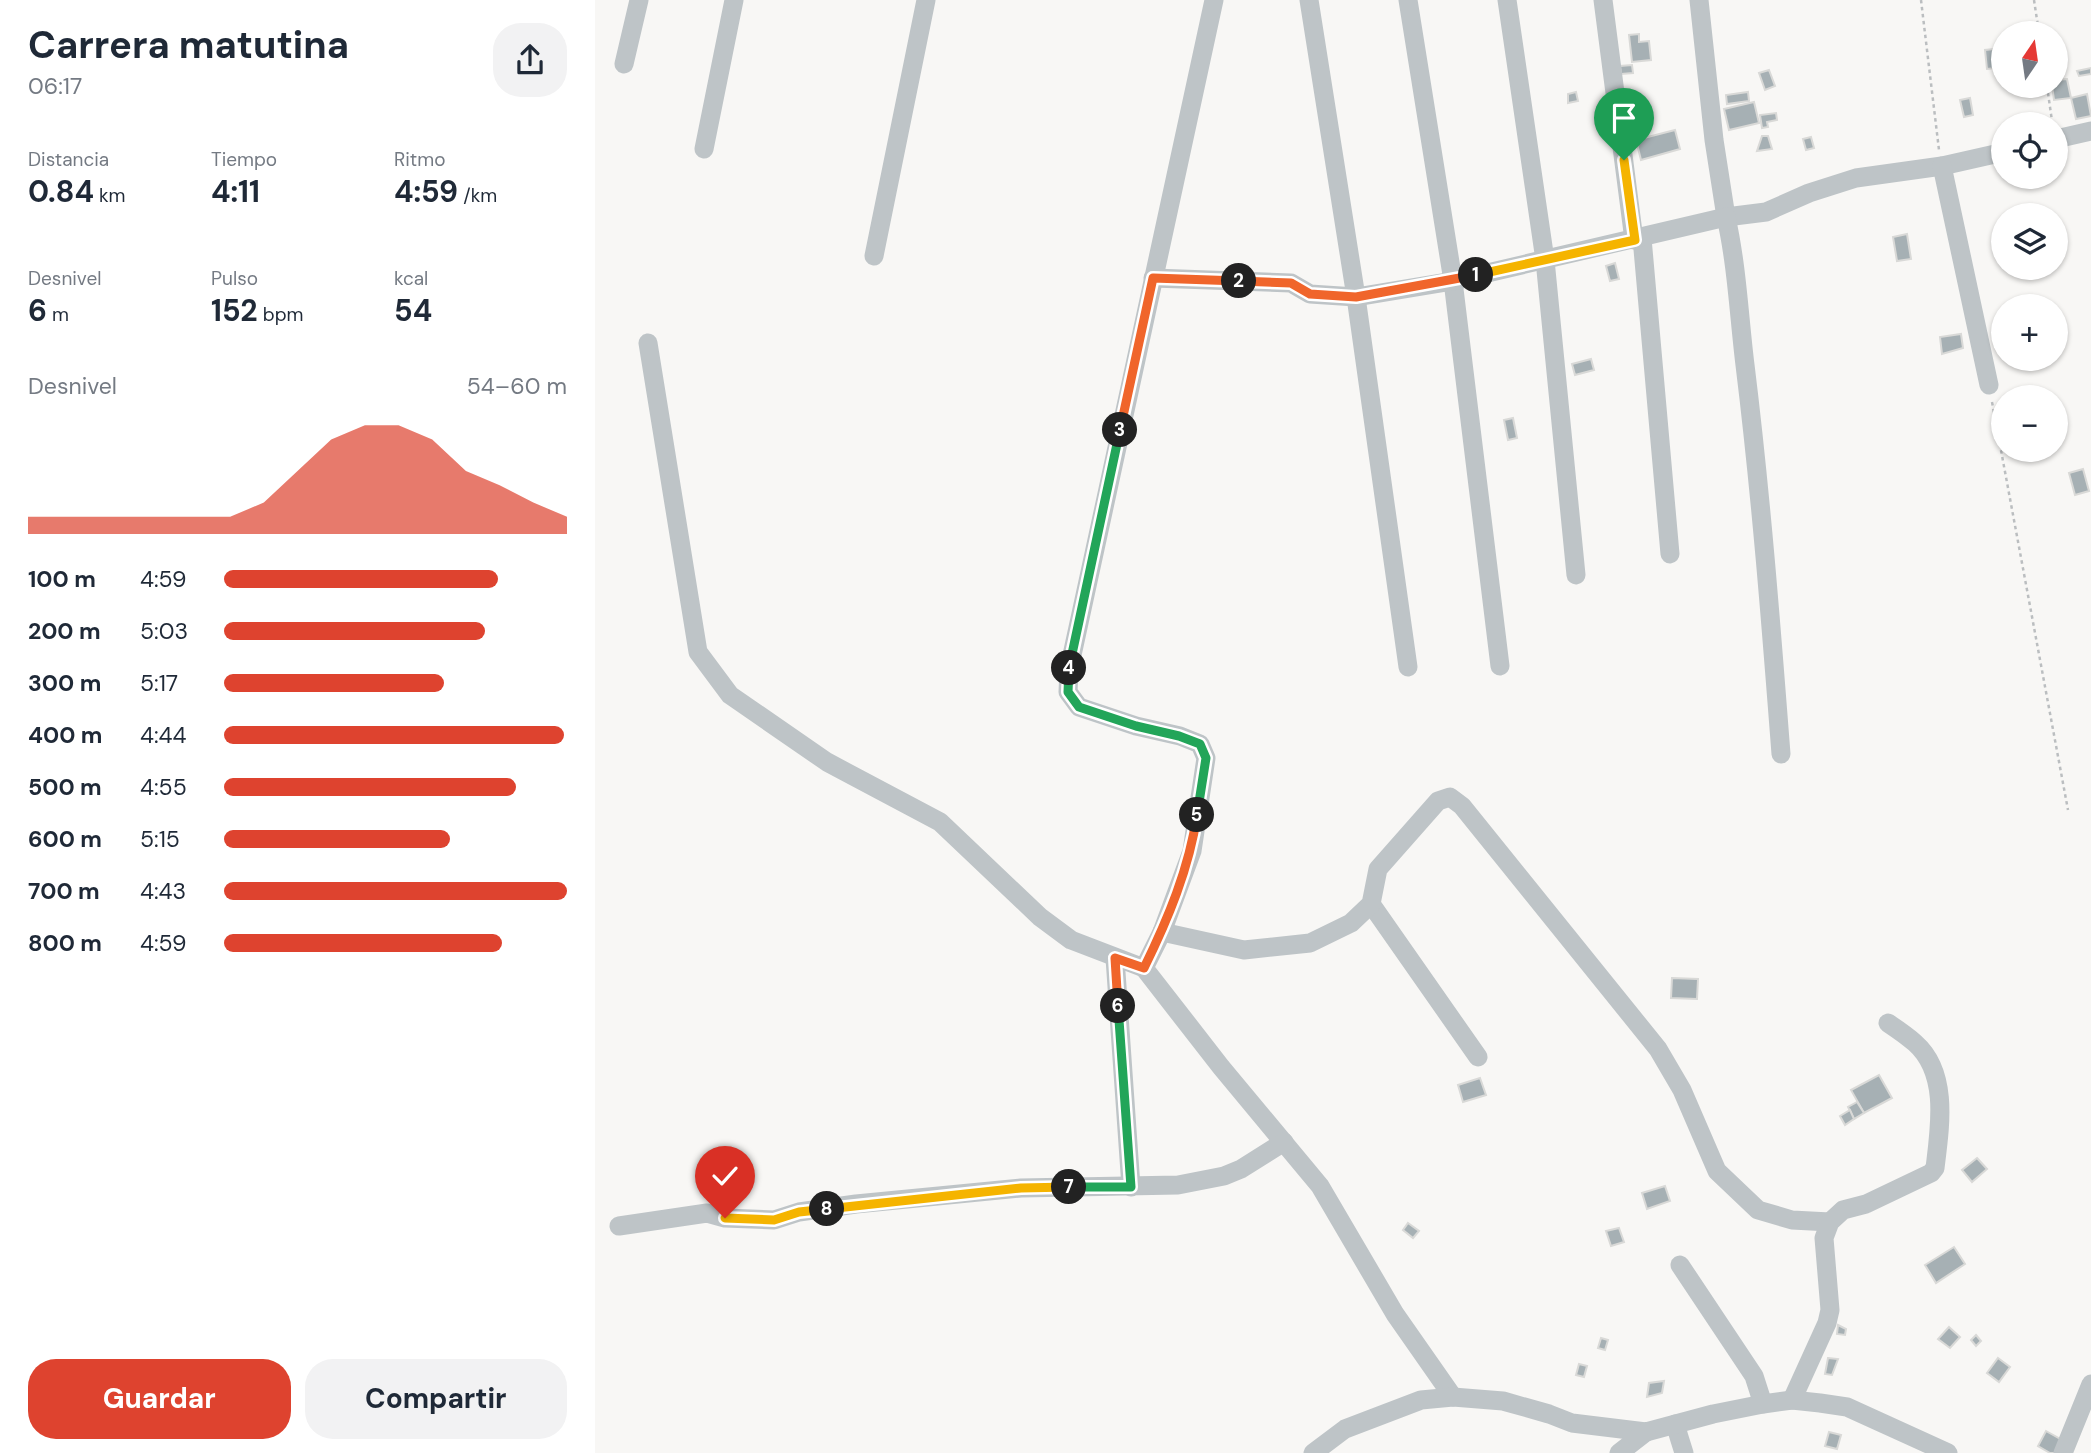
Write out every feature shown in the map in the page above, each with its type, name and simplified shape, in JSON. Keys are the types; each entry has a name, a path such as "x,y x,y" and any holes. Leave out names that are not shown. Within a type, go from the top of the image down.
{"street":[{"path":"624,64 639,0"},
{"path":"704,149 734,0"},
{"path":"874,256 926,0"},
{"path":"1144,968 1162,932 1192,851 1206,758 1200,744 1079,707 1068,692 1069,669 1214,0"},
{"path":"1309,0 1356,297 1408,667"},
{"path":"1408,0 1453,281 1500,666"},
{"path":"1507,0 1545,260 1576,576"},
{"path":"1603,0 1638,239 1670,554"},
{"path":"1699,0 1714,140 1734,253 1735,285 1758,475 1781,754"},
{"path":"2068,136 2091,131"},
{"path":"1153,278 1291,283 1310,294 1356,297 1453,281 1726,218 1766,212 1809,193 1856,178 1942,166 1991,155"},
{"path":"1942,166 1989,384"},
{"path":"648,343 698,652 730,695 827,762 940,822 1040,918 1071,940 1144,968 1221,1067 1320,1186 1395,1314 1453,1397"},
{"path":"1162,932 1244,950 1310,943 1352,923 1370,904 1378,869 1438,801 1450,797 1462,806 1658,1049 1682,1090 1717,1171 1758,1210 1792,1220 1830,1222"},
{"path":"1370,904 1478,1057"},
{"path":"1115,958 1131,1187"},
{"path":"1792,1400 1828,1324 1831,1310 1824,1238 1830,1222 1843,1210 1866,1204 1931,1173 1935,1168 1939,1084 1930,1062 1916,1044 1888,1023"},
{"path":"619,1226 707,1213 725,1218 774,1220 799,1212 856,1204 1021,1188 1178,1185 1224,1176 1284,1142"},
{"path":"1680,1265 1754,1376 1763,1404"},
{"path":"2063,1453 2091,1384"},
{"path":"1313,1453 1345,1429 1421,1400 1453,1397 1503,1401 1572,1423 1646,1432 1763,1404 1792,1400 1847,1407 1948,1453"},
{"path":"1675,1424 1684,1453"},
{"path":"1619,1453 1646,1432"}],"path":[{"path":"1921,0 1942,166"},
{"path":"2034,0 2037,21"},
{"path":"1989,384 2068,810"}],"building":[{"path":"1639,34 1639,42 1649,41 1651,60 1632,62 1629,35"},
{"path":"1991,49 1991,69 1987,69 1985,50"},
{"path":"1632,65 1633,73 1621,74 1620,66"},
{"path":"2091,68 2091,74 2079,76 2077,71"},
{"path":"1769,70 1775,86 1765,90 1759,73"},
{"path":"1576,92 1578,101 1568,103 1568,94"},
{"path":"1748,92 1749,101 1727,104 1726,95"},
{"path":"2087,94 2091,116 2076,119 2071,98"},
{"path":"1970,98 1973,115 1964,117 1960,100"},
{"path":"1754,102 1759,123 1729,130 1724,109"},
{"path":"1776,113 1777,120 1767,122 1768,127 1762,128 1760,115"},
{"path":"1675,130 1680,149 1641,160 1636,140"},
{"path":"1762,136 1768,136 1772,149 1757,151"},
{"path":"1811,137 1814,148 1806,150 1803,139"},
{"path":"1907,234 1911,259 1897,261 1893,237"},
{"path":"1615,263 1619,279 1610,281 1606,266"},
{"path":"1961,334 1963,348 1942,354 1940,337"},
{"path":"1591,359 1594,370 1575,375 1572,364"},
{"path":"1513,418 1517,438 1508,440 1504,420"},
{"path":"2083,469 2089,491 2075,495 2069,473"},
{"path":"1672,978 1698,979 1697,999 1671,998"},
{"path":"1879,1075 1892,1098 1864,1113 1851,1090"},
{"path":"1480,1078 1486,1095 1463,1102 1458,1085"},
{"path":"1857,1102 1864,1113 1854,1119 1848,1107"},
{"path":"1850,1110 1854,1119 1845,1125 1840,1116"},
{"path":"1977,1158 1987,1169 1972,1182 1962,1170"},
{"path":"1665,1186 1670,1201 1647,1209 1642,1193"},
{"path":"1408,1223 1419,1231 1413,1238 1403,1230"},
{"path":"1619,1228 1624,1242 1611,1246 1606,1231"},
{"path":"1954,1247 1965,1264 1936,1283 1925,1265"},
{"path":"1838,1325 1846,1329 1845,1335 1837,1334"},
{"path":"1949,1327 1960,1337 1950,1348 1938,1339"},
{"path":"1976,1335 1981,1341 1976,1346 1971,1340"},
{"path":"1601,1338 1608,1340 1605,1350 1598,1348"},
{"path":"1828,1358 1838,1359 1832,1375 1825,1374"},
{"path":"1998,1358 2010,1367 1999,1382 1987,1373"},
{"path":"1579,1364 1587,1366 1584,1377 1576,1375"},
{"path":"1664,1381 1662,1393 1647,1397 1649,1383"},
{"path":"2046,1431 2062,1440 2055,1453 2038,1446"},
{"path":"1829,1432 1841,1435 1837,1449 1825,1446"}],"route":[{"path":"725,1218 774,1220 799,1212 856,1204 1021,1188 1131,1187 1115,958 1144,968 1162,932 1192,851 1206,758 1200,744 1079,707 1068,692 1069,669 1153,278 1291,283 1310,294 1356,297 1453,281 1635,240 1624,160"}]}
